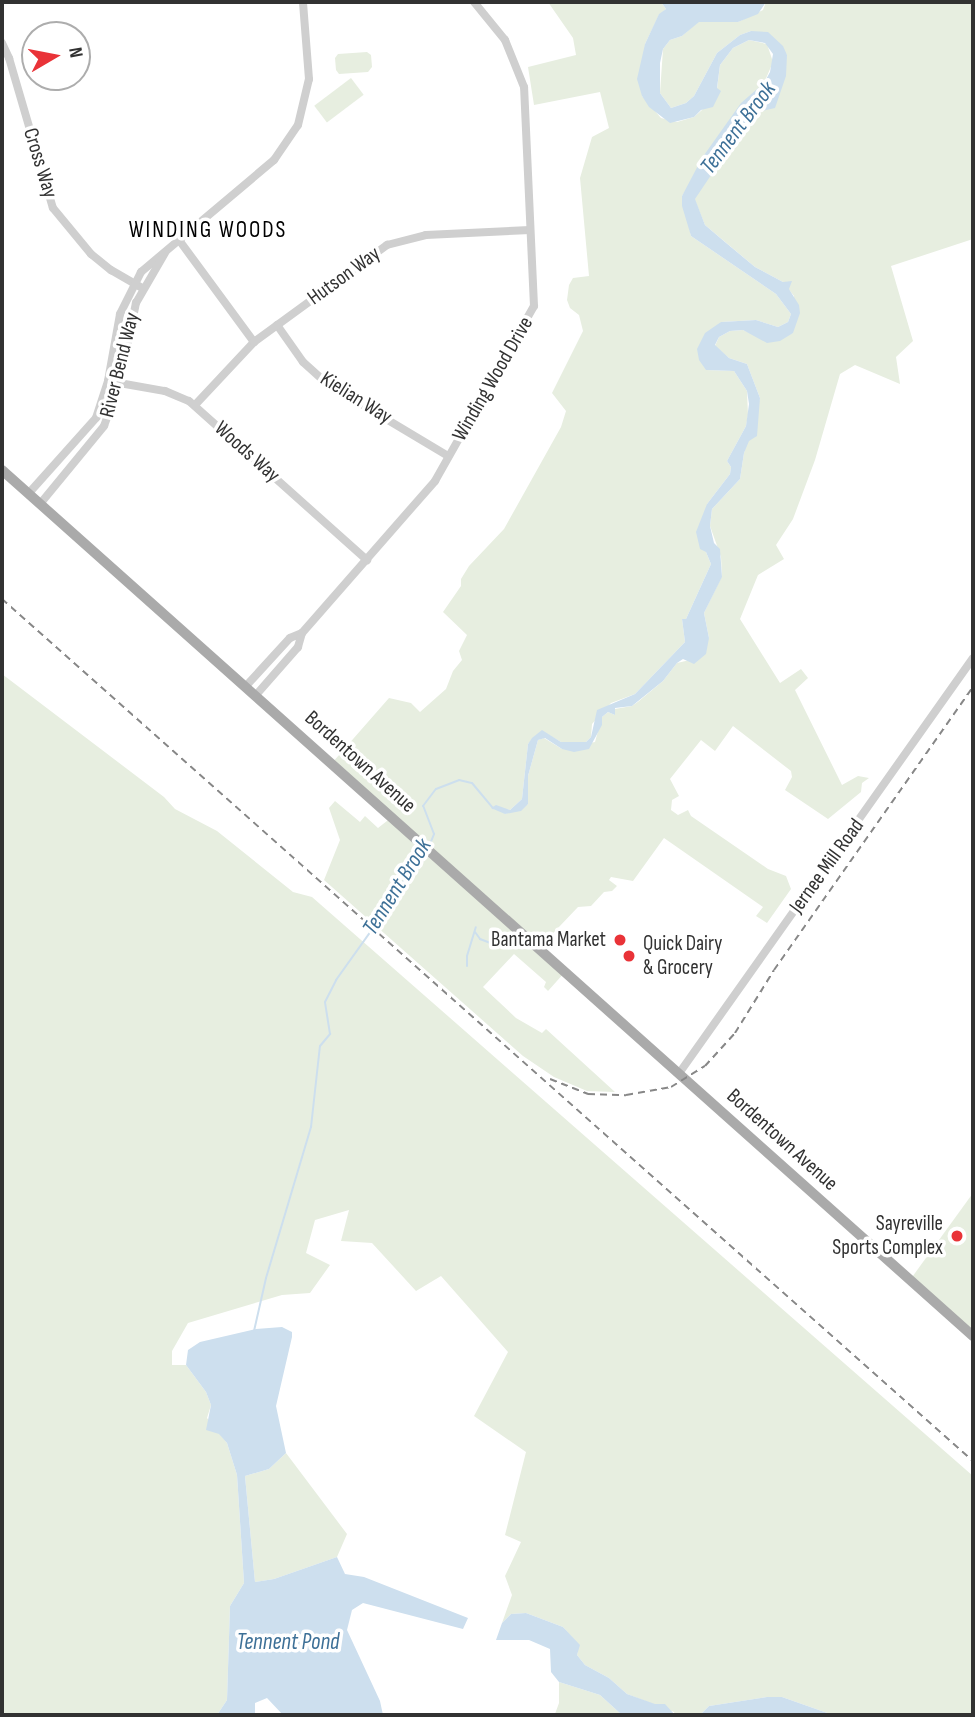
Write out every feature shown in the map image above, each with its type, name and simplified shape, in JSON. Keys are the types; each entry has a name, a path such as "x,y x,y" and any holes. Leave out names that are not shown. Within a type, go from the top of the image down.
{"main road":[{"name":"Bordentown Avenue","path":"2,470 973,1336"}],"street":[{"name":"River Bend Way","path":"29,494 89,428 103,400 120,314 133,283 147,265 165,253 274,160 298,125 309,79 303,2"},
{"name":"Winding Wood Drive","path":"246,685 290,638 302,633 426,492 534,306 524,87 505,40 474,2"},
{"name":"Cross Way","path":"2,43 9,58 53,208 91,254 142,288"},
{"name":"Hutson Way","path":"195,405 254,342 378,251 396,242 426,235 530,230"},
{"path":"179,240 254,342"},
{"name":"River Bend Way","path":"40,503 104,426 120,383 131,318 142,288 165,253"},
{"name":"Kielian Way","path":"277,325 303,362 326,383 449,456"},
{"name":"Woods Way","path":"108,381 165,391 195,405 367,560"},
{"name":"Winding Wood Drive","path":"256,695 298,647 302,633"},
{"name":"Jernee Mill Road","path":"680,1072 973,658"}],"shaded area":[{"path":"548,2 661,2 666,9 659,15 645,44 642,96 661,118 677,122 694,117 702,110 717,89 720,65 733,48 749,40 767,44 773,62 764,83 746,102 682,196 691,236 776,294 791,314 788,322 778,327 756,320 721,322 706,370 734,371 747,391 748,415 746,426 727,461 731,467 730,474 707,504 706,552 711,564 686,619 682,619 685,642 635,694 611,703 592,724 591,737 586,742 561,742 542,731 533,738 528,744 522,799 510,810 500,808 505,814 528,804 528,776 538,740 544,738 562,749 595,742 602,717 608,712 615,715 615,709 632,706 639,701 663,681 677,663 690,660 709,638 704,613 722,576 721,557 710,526 712,509 740,479 744,453 760,398 747,364 729,358 715,346 719,337 730,331 743,330 763,339 793,333 794,296 783,282 755,267 705,225 694,198 746,123 766,108 787,55 751,31 740,35 717,53 694,96 686,103 671,108 660,93 663,49 670,40 682,36 699,21 738,22 763,10 766,2 973,2 973,239 891,266 913,341 896,357 900,384 855,365 840,374 815,460 793,519 776,545 784,559 758,575 740,619 780,683 801,669 808,678 795,690 842,785 858,776 869,778 862,783 861,792 828,819 785,790 792,777 791,771 733,726 715,751 701,740 670,779 679,796 672,800 671,810 678,815 688,810 691,816 768,869 786,876 791,889 767,923 756,916 763,907 664,838 633,881 611,877 609,880 617,886 612,891 604,892 591,906 578,907 539,948 565,972 548,991 544,987 546,982 514,954 483,987 516,1018 542,1033 546,1029 615,1092 587,1091 554,1077 523,1056 324,880 340,840 329,808 335,801 360,822 365,816 378,828 392,817 332,763 389,698 411,703 420,712 446,689 453,671 462,660 459,651 467,635 443,612 461,586 461,579 469,566 504,529 561,427 566,411 552,393 583,331 579,315 570,308 567,300 573,278 589,276 580,178 592,137 609,128 600,92 534,105 528,67 576,55 573,38"},
{"path":"367,52 371,55 372,67 368,72 339,74 336,70 335,58 338,54"},
{"path":"351,78 364,95 327,122 314,106"},
{"path":"2,674 164,797 175,809 217,831 293,892 312,897 973,1476 973,1715 833,1715 782,1697 767,1697 709,1706 700,1715 675,1715 674,1712 627,1694 609,1678 585,1665 577,1655 579,1645 563,1627 526,1613 511,1614 502,1623 512,1595 505,1576 521,1542 505,1535 526,1452 474,1416 508,1352 441,1276 416,1291 372,1243 341,1241 349,1210 315,1220 306,1253 330,1265 310,1293 282,1295 188,1323 172,1351 172,1365 186,1365 206,1392 211,1405 207,1418 227,1443 237,1475 244,1583 230,1606 227,1700 217,1715 2,1715"},
{"name":"Sayreville Sports Complex","path":"973,1193 973,1336 910,1280"},
{"path":"286,1453 347,1534 337,1557 274,1579 255,1582 245,1476 269,1469"},
{"path":"559,1682 600,1695 622,1715 550,1715 555,1714 559,1703"}],"water":[{"path":"661,2 766,2 758,14 738,22 699,22 682,36 670,40 663,49 660,63 660,93 671,108 686,103 694,96 717,53 740,35 751,31 768,32 783,46 787,55 786,76 775,108 757,112 746,123 695,199 705,225 725,242 755,267 783,282 792,281 789,289 799,305 800,313 793,333 780,341 767,343 743,330 730,331 719,337 715,345 729,358 747,364 760,398 757,436 749,441 744,453 740,479 712,509 710,526 714,543 720,549 722,577 704,613 709,638 706,654 694,664 683,659 663,681 632,706 615,708 615,715 608,712 602,717 602,725 589,749 574,752 562,749 545,738 538,740 528,776 528,804 521,811 505,814 491,808 496,805 510,810 522,799 528,744 532,738 542,730 561,742 586,742 591,737 597,710 635,694 685,642 682,619 686,619 711,564 706,552 700,549 696,532 707,504 730,474 731,467 727,461 746,426 749,404 747,391 734,371 706,370 699,360 697,349 705,333 721,322 756,320 778,327 788,322 791,314 776,294 691,236 682,206 682,196 702,158 741,103 764,83 770,72 773,54 765,43 749,40 733,48 720,65 717,88 721,91 713,107 701,110 694,117 670,123 649,107 642,96 637,79 645,44 659,14 666,9"},
{"name":"Tennent Pond","path":"282,1327 292,1332 276,1406 286,1453 269,1469 245,1476 255,1582 274,1579 337,1557 345,1574 364,1577 468,1618 463,1629 363,1603 352,1610 347,1630 380,1701 383,1715 283,1715 267,1698 255,1703 255,1715 217,1715 227,1700 230,1606 244,1583 237,1475 227,1443 219,1434 206,1430 211,1405 206,1392 186,1365 188,1350 200,1342 256,1329"},
{"path":"526,1613 563,1627 580,1645 577,1655 585,1665 609,1678 627,1694 655,1704 665,1704 675,1715 622,1715 600,1695 559,1682 551,1672 550,1649 529,1640 496,1640 502,1623 511,1614"},
{"path":"782,1697 833,1715 700,1715 709,1706"}],"waterway":[{"name":"Tennent Brook","path":"430,844 434,834 423,806 436,789 459,780 472,783 493,808"},
{"name":"Tennent Brook","path":"254,1331 266,1278 311,1127 320,1046 330,1034 325,1002 336,980 381,917 388,901 426,852"},
{"path":"467,966 467,956 476,927"},
{"path":"475,932 480,939 493,944"}],"railway":[{"path":"2,599 973,1461"},
{"path":"550,1079 588,1094 626,1095 671,1087 705,1066 735,1033 774,970 973,687"}],"place":[{"name":"Bantama Market","path":"620,940"},
{"name":"Quick Dairy & Grocery","path":"629,956"},
{"name":"Sayreville Sports Complex","path":"957,1236"}],"district":[{"name":"WINDING WOODS","path":"208,230"}]}
